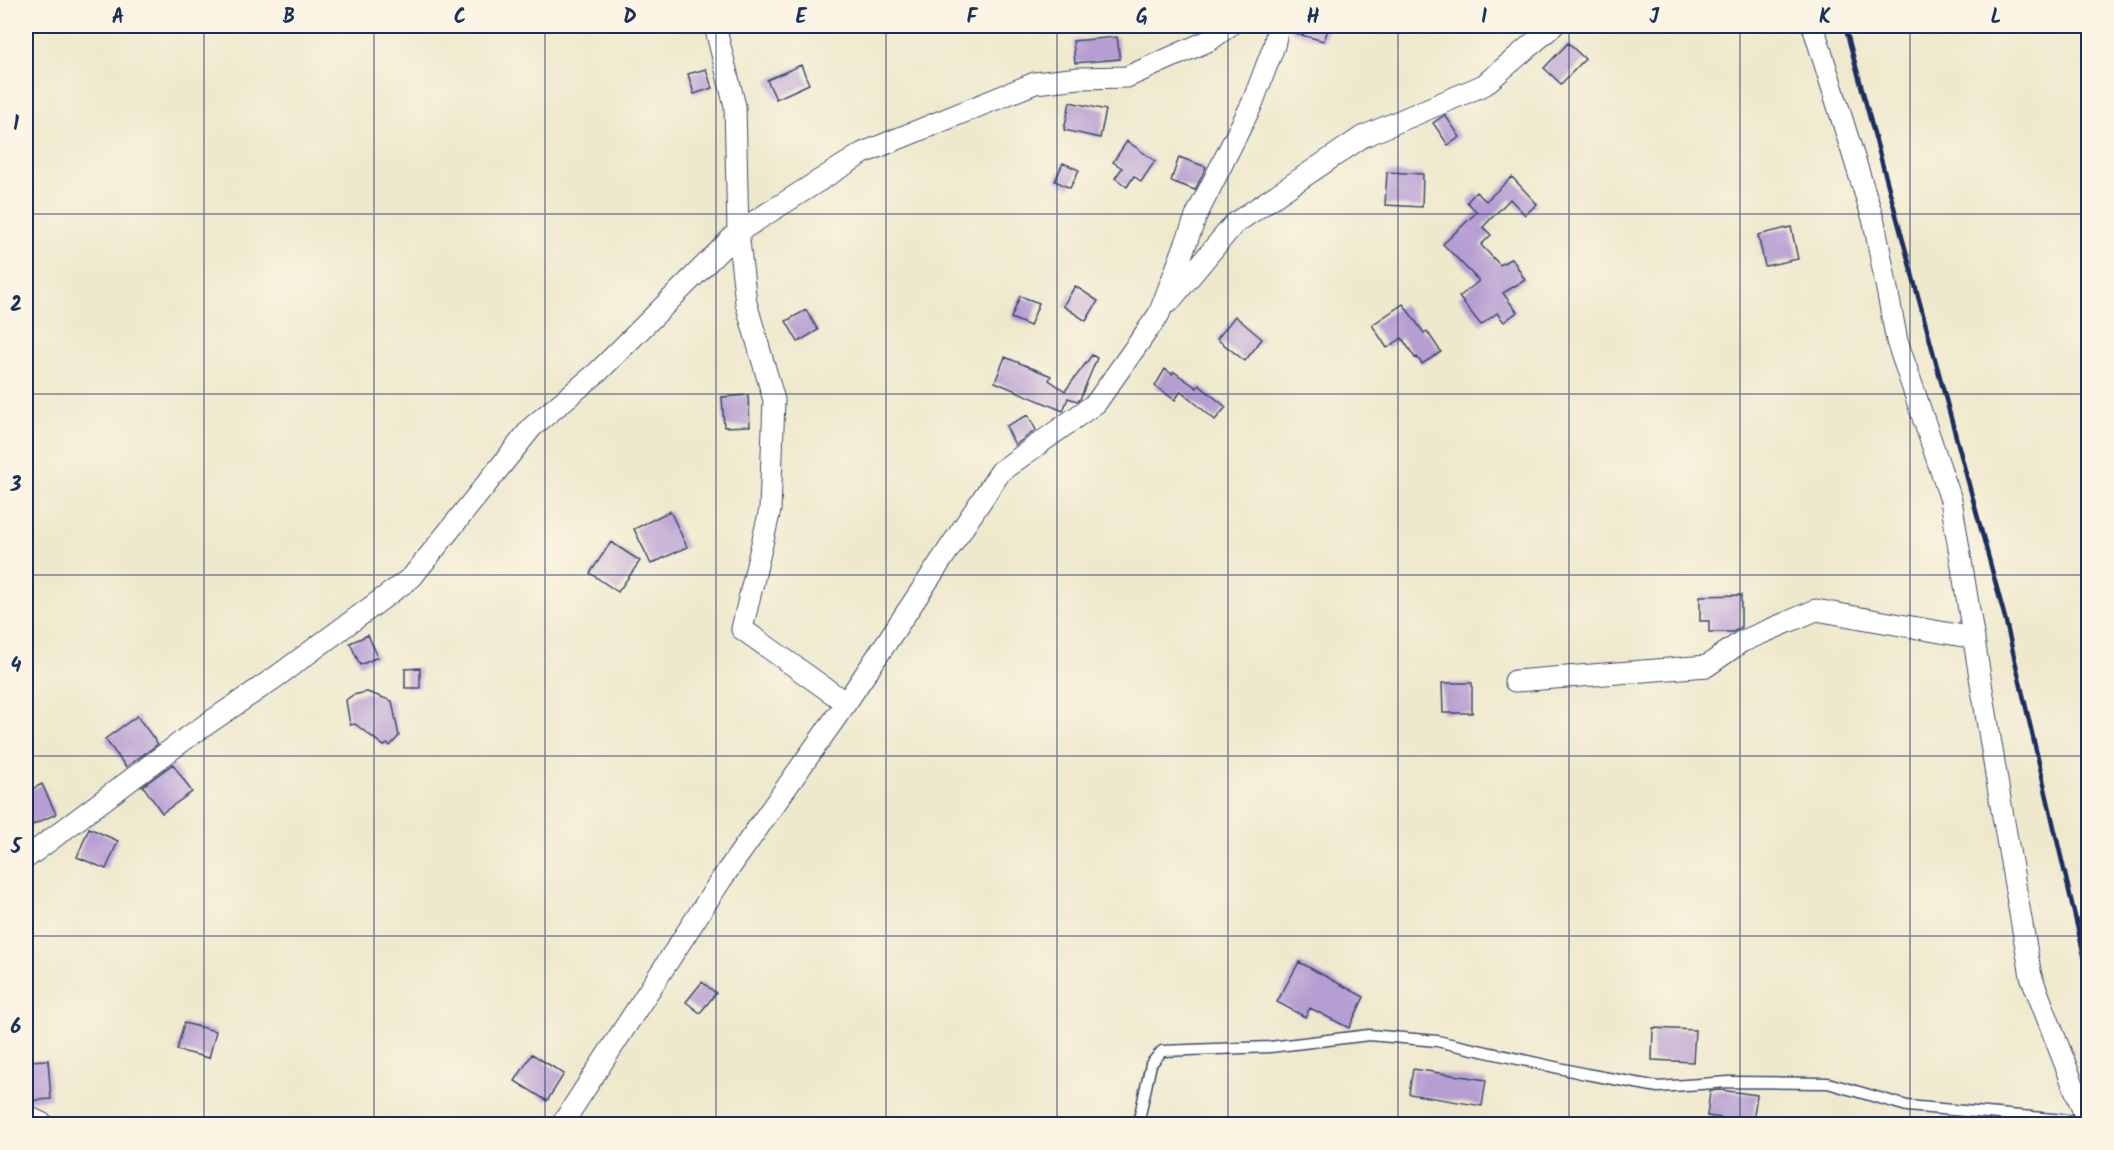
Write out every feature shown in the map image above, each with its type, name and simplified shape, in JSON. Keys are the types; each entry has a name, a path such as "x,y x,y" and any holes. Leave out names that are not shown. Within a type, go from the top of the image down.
{"street":[{"path":"715,26 735,106 738,232 746,303 774,400 770,510 742,629 846,703"},
{"path":"26,858 188,736 276,677 412,576 532,427 599,371 738,232 863,153 1035,83 1078,78 1126,77 1210,40 1229,26"},
{"path":"1159,314 1197,214 1252,104 1274,46 1278,26"},
{"path":"562,1125 721,880 846,703 1001,471 1096,403 1159,314 1234,224 1362,137 1484,85 1553,26"},
{"path":"1814,26 1874,222 1897,340 1951,500 2031,976 2088,1122"},
{"path":"1515,681 1707,666 1741,642 1816,610 1974,638"},
{"path":"26,1116 43,1125"}],"lane":[{"path":"1138,1125 1151,1064 1162,1051 1270,1047 1369,1035 1437,1041 1586,1074 1658,1087 1729,1082 1828,1083 1907,1106 2088,1122"}],"building":[{"path":"1290,26 1329,26 1324,41 1290,32"},
{"path":"1117,37 1120,59 1075,63 1073,41"},
{"path":"1568,43 1585,59 1561,84 1544,68"},
{"path":"801,65 809,84 776,99 767,80"},
{"path":"706,69 712,88 694,94 688,74"},
{"path":"1070,102 1106,110 1100,138 1064,130"},
{"path":"1445,115 1460,137 1448,145 1433,123"},
{"path":"1127,141 1155,161 1141,182 1134,176 1127,187 1115,178 1122,168 1113,162"},
{"path":"1179,157 1206,167 1195,190 1171,181"},
{"path":"1063,163 1079,170 1070,188 1055,181"},
{"path":"1387,172 1423,174 1422,207 1385,205"},
{"path":"1512,177 1537,204 1525,215 1510,199 1483,227 1491,235 1481,245 1500,265 1512,258 1525,280 1503,293 1517,312 1504,322 1497,313 1481,325 1459,297 1479,281 1443,244 1477,212 1467,202 1476,192 1486,201"},
{"path":"1791,227 1798,259 1765,266 1758,235"},
{"path":"1075,286 1098,301 1086,321 1063,306"},
{"path":"1020,296 1039,303 1030,326 1011,318"},
{"path":"1403,304 1424,333 1427,331 1441,352 1422,364 1417,357 1415,358 1402,338 1387,348 1372,325"},
{"path":"806,310 818,330 798,342 786,321"},
{"path":"1235,316 1262,339 1245,361 1217,339"},
{"path":"1092,355 1097,358 1080,399 1077,401 1068,398 1063,411 995,382 1005,357 1051,376 1049,380 1065,391"},
{"path":"1165,369 1172,374 1174,372 1197,388 1199,385 1226,407 1215,420 1181,391 1175,400 1155,386"},
{"path":"748,395 750,426 724,427 722,397"},
{"path":"1028,415 1036,430 1015,445 1006,426"},
{"path":"670,511 687,547 651,564 634,529"},
{"path":"611,542 640,561 618,592 590,573"},
{"path":"1741,595 1741,628 1733,632 1709,632 1709,621 1700,621 1700,596"},
{"path":"368,635 378,657 360,665 350,643"},
{"path":"420,668 420,688 405,688 405,669"},
{"path":"1442,683 1472,683 1472,713 1443,713"},
{"path":"367,692 392,701 399,736 390,746 388,744 384,746 355,724 350,725 346,700 353,695"},
{"path":"137,716 158,744 126,767 105,739"},
{"path":"173,764 192,792 162,813 143,786"},
{"path":"42,784 56,814 26,828 26,792"},
{"path":"89,828 118,841 106,869 77,857"},
{"path":"1299,962 1364,997 1349,1028 1310,1008 1305,1017 1277,1002"},
{"path":"702,982 716,993 700,1013 686,1002"},
{"path":"184,1023 216,1031 209,1058 177,1050"},
{"path":"1653,1028 1695,1030 1693,1062 1652,1060"},
{"path":"532,1054 564,1074 547,1101 515,1081"},
{"path":"48,1060 51,1099 26,1101 26,1061"},
{"path":"1413,1069 1486,1080 1482,1106 1409,1094"},
{"path":"1720,1090 1757,1095 1753,1122 1707,1116 1710,1091"}],"railway":[{"path":"1845,26 2005,618 2088,972"}]}
